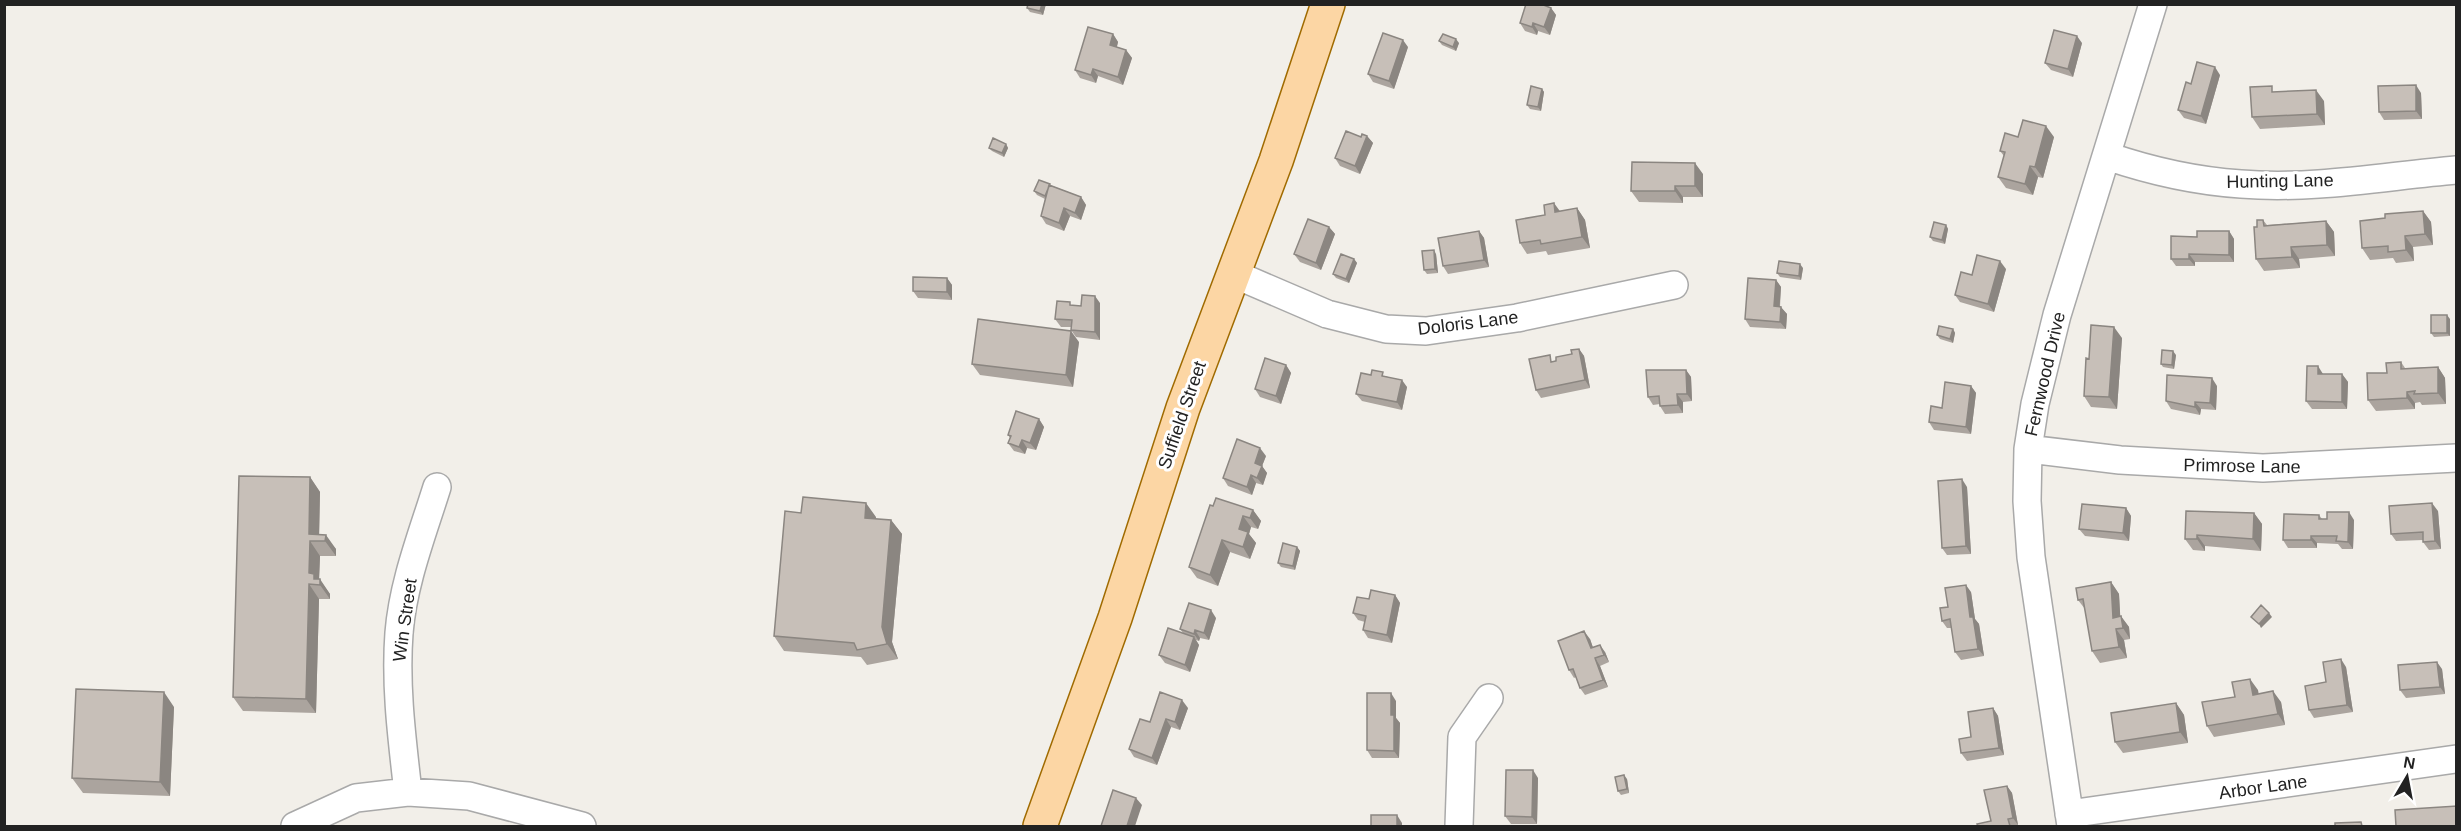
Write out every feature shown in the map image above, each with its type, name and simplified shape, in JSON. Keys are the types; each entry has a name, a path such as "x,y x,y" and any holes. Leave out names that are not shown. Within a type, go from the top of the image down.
{"main road":[{"name":"Suffield Street","path":"1040,826 1115,618 1183,408 1276,161 1328,4"}],"street":[{"name":"Fernwood Drive","path":"2070,820 2031,557 2027,501 2028,449 2035,404 2057,315 2153,4"},
{"name":"Hunting Lane","path":"2107,156 2155,172 2244,184 2307,183 2457,170"},
{"name":"Doloris Lane","path":"1234,274 1327,314 1386,329 1426,331 1517,318 1674,285"},
{"name":"Primrose Lane","path":"2028,449 2120,460 2263,468 2457,458"},
{"name":"Win Street","path":"408,792 397,682 399,631 411,573 437,487"},
{"path":"1459,826 1462,737 1489,698"},
{"name":"Arbor Lane","path":"2070,820 2457,759"},
{"path":"295,826 356,798 408,792 468,796 582,826"}],"building":[{"path":"1028,4 1042,4 1040,11 1027,8"},
{"path":"1526,4 1541,4 1551,8 1544,27 1533,23 1532,27 1520,23"},
{"path":"1088,27 1113,34 1110,45 1126,50 1118,77 1093,69 1091,75 1075,70"},
{"path":"2054,30 2077,36 2068,69 2045,63"},
{"path":"1383,33 1403,40 1389,81 1368,74"},
{"path":"1443,34 1456,39 1453,47 1439,41"},
{"path":"2197,62 2215,67 2201,116 2178,110 2186,82 2191,84"},
{"path":"2416,85 2416,111 2379,112 2378,86"},
{"path":"1531,86 1542,89 1538,107 1527,105"},
{"path":"2272,86 2272,92 2316,90 2317,114 2252,117 2250,87"},
{"path":"2023,120 2046,126 2035,167 2030,166 2025,184 1998,177 2005,152 2000,151 2005,133 2018,137"},
{"path":"1346,131 1361,137 1362,134 1367,136 1355,166 1335,158"},
{"path":"993,138 1006,144 1002,153 989,148"},
{"path":"1632,162 1695,163 1695,186 1675,186 1675,191 1631,191"},
{"path":"1039,180 1050,184 1045,196 1034,191"},
{"path":"1049,185 1081,197 1075,213 1064,208 1059,223 1041,216"},
{"path":"1554,203 1555,212 1577,208 1582,237 1541,244 1540,240 1520,243 1516,220 1545,215 1544,205"},
{"path":"2423,211 2425,234 2405,236 2406,250 2388,252 2388,246 2362,248 2360,221 2385,218 2385,214"},
{"path":"1308,219 1329,227 1316,263 1294,254"},
{"path":"2257,220 2263,220 2264,226 2326,221 2327,245 2291,247 2292,257 2256,259 2254,227 2257,227"},
{"path":"1934,222 1946,225 1942,240 1930,237"},
{"path":"1479,231 1484,260 1443,266 1438,238"},
{"path":"2197,231 2229,231 2229,255 2189,254 2189,259 2171,259 2171,236 2197,237"},
{"path":"1434,250 1435,269 1424,270 1422,251"},
{"path":"1341,254 1354,259 1346,279 1333,274"},
{"path":"1977,255 2000,261 1988,304 1955,295 1961,272 1972,275"},
{"path":"1779,261 1800,264 1799,276 1777,273"},
{"path":"913,277 947,278 947,292 913,291"},
{"path":"1748,278 1776,280 1774,306 1781,307 1780,322 1745,319"},
{"path":"1082,295 1095,296 1095,332 1071,330 1072,320 1055,319 1057,301 1081,306"},
{"path":"2431,315 2447,315 2447,333 2431,333"},
{"path":"978,319 1071,331 1066,375 972,364"},
{"path":"2091,325 2114,327 2109,397 2084,396"},
{"path":"1939,326 1953,329 1950,339 1937,335"},
{"path":"1579,349 1585,380 1536,390 1529,359 1550,355 1551,362 1556,361 1556,357 1572,354 1571,350"},
{"path":"2162,350 2173,351 2172,365 2161,364"},
{"path":"1265,358 1286,365 1276,396 1255,389"},
{"path":"2401,362 2401,369 2438,367 2438,393 2414,394 2415,391 2407,392 2407,398 2368,400 2367,373 2387,373 2386,363"},
{"path":"2307,366 2318,366 2318,374 2342,374 2342,402 2306,401"},
{"path":"1372,370 1383,372 1382,376 1402,380 1397,402 1356,394 1361,373 1371,375"},
{"path":"1646,370 1686,370 1687,394 1677,394 1678,405 1660,406 1659,396 1648,397"},
{"path":"2167,375 2212,378 2210,403 2195,402 2195,407 2166,401"},
{"path":"1945,382 1971,386 1966,427 1929,422 1931,406 1942,408"},
{"path":"1016,411 1039,419 1030,443 1022,440 1019,447 1008,443 1011,436 1008,435"},
{"path":"1237,439 1260,448 1255,463 1262,466 1257,478 1251,475 1247,487 1223,478"},
{"path":"239,476 310,477 309,534 326,535 325,541 310,541 309,573 314,574 314,579 320,579 320,585 309,584 306,699 233,697"},
{"path":"1962,479 1966,546 1942,548 1938,481"},
{"path":"803,497 866,503 865,518 891,520 882,627 887,644 857,650 854,643 774,636 785,511 801,513"},
{"path":"1216,498 1253,510 1250,518 1243,516 1239,529 1248,532 1243,547 1222,540 1210,575 1189,567 1210,505 1213,506"},
{"path":"2432,503 2435,541 2423,542 2423,532 2391,534 2389,506"},
{"path":"2082,504 2126,508 2123,533 2079,529"},
{"path":"2186,511 2254,513 2253,539 2197,535 2197,539 2185,539"},
{"path":"2327,512 2349,512 2348,542 2336,541 2337,536 2311,536 2311,540 2283,540 2284,514 2319,515 2319,519 2327,519"},
{"path":"1283,543 1297,547 1293,566 1278,563"},
{"path":"2111,582 2113,618 2121,616 2123,628 2116,629 2119,647 2092,651 2083,599 2078,600 2076,588"},
{"path":"1966,585 1970,617 1973,617 1978,649 1955,652 1950,619 1942,621 1940,608 1948,607 1945,588"},
{"path":"1371,590 1395,595 1387,635 1363,630 1366,616 1353,613 1357,597 1369,599"},
{"path":"1189,603 1211,610 1204,633 1195,630 1194,634 1180,629"},
{"path":"2261,605 2269,613 2259,624 2251,617"},
{"path":"1168,628 1194,637 1185,665 1159,655"},
{"path":"1584,631 1591,648 1600,645 1604,655 1595,658 1603,680 1580,688 1573,669 1569,670 1558,641"},
{"path":"2341,659 2347,705 2309,710 2305,686 2326,682 2323,662"},
{"path":"2437,662 2440,687 2400,690 2398,665"},
{"path":"2250,679 2253,695 2273,691 2278,714 2207,726 2202,702 2235,697 2232,682"},
{"path":"76,689 164,692 160,782 72,778"},
{"path":"1160,692 1182,700 1175,722 1166,719 1152,758 1129,749 1140,719 1150,722"},
{"path":"1367,693 1391,693 1391,715 1394,715 1394,751 1367,750"},
{"path":"2176,703 2180,732 2115,742 2111,713"},
{"path":"1993,708 1999,748 1961,753 1959,739 1971,737 1968,712"},
{"path":"1506,770 1533,770 1532,817 1505,816"},
{"path":"1624,775 1627,789 1618,791 1615,777"},
{"path":"2007,786 2013,818 2008,819 2010,826 1978,826 1977,824 1991,821 1984,790"},
{"path":"1113,790 1136,798 1127,826 1101,826"},
{"path":"2457,806 2457,826 2396,826 2395,810"},
{"path":"1371,815 1397,815 1397,826 1371,826"},
{"path":"2361,822 2362,826 2335,826 2335,823"}]}
